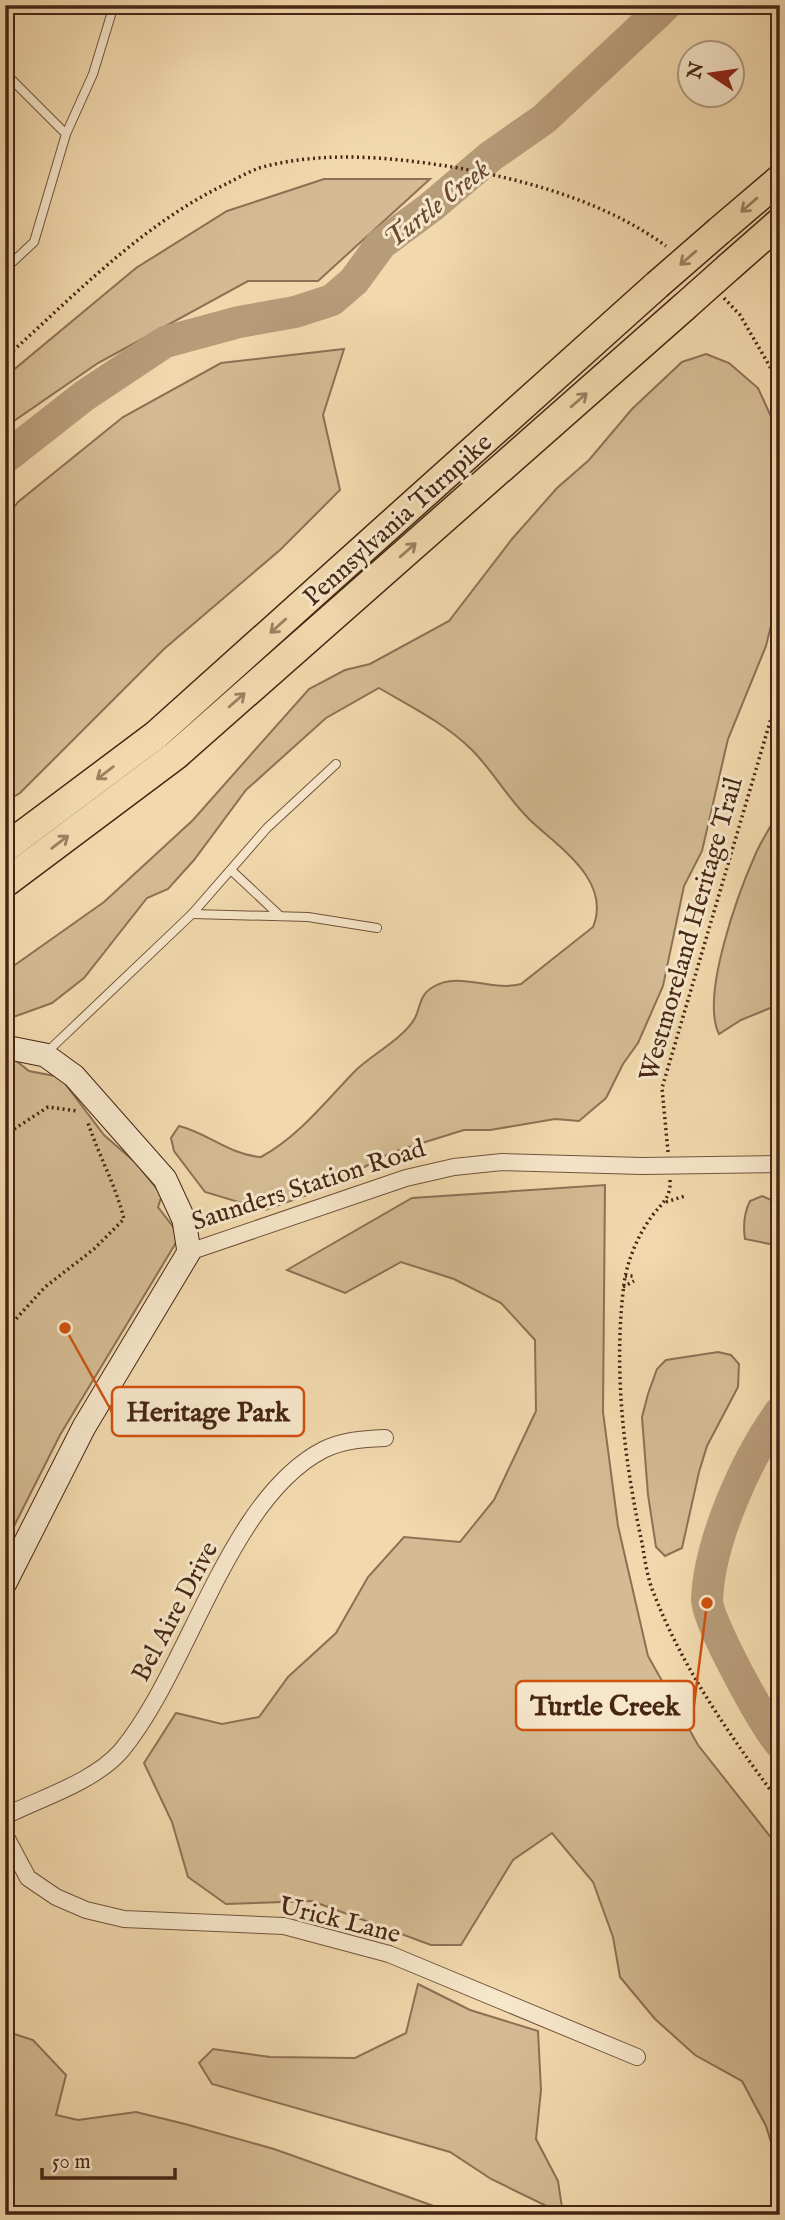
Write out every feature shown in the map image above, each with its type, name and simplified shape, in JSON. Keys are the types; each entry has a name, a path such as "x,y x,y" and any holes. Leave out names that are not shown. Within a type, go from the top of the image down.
{"highway":[{"name":"Pennsylvania Turnpike","path":"5,848 156,735 657,285 780,179"},
{"name":"Pennsylvania Turnpike","path":"5,883 176,755 780,222"}],"street":[{"path":"5,1047 45,1055 74,1076 165,1180 184,1220 189,1252"},
{"name":"Saunders Station Road","path":"5,1583 84,1427 189,1252 406,1178 454,1167 502,1162 670,1166 780,1164"},
{"name":"Bel Aire Drive","path":"5,1815 88,1776 118,1754 143,1721 258,1510 296,1469 322,1451 348,1440 385,1438"},
{"name":"Urick Lane","path":"5,1835 28,1878 57,1897 86,1910 124,1919 284,1926 389,1954 637,2057"}],"lane":[{"path":"5,269 34,242 66,134 93,74 114,5"},
{"path":"5,73 66,134"},
{"path":"45,1055 192,914 267,828 337,764"},
{"path":"231,870 279,916"},
{"path":"192,914 279,916 377,928"}],"path":[{"path":"5,358 149,230 201,196 258,169 324,157 391,160 459,168 503,177"},
{"name":"Westmoreland Heritage Trail","path":"666,1202 671,1191 663,1119 663,1088 780,688"},
{"path":"5,1135 48,1107 72,1108 122,1131"},
{"path":"5,1331 45,1287 94,1249 124,1219 117,1189 98,1153 85,1115"},
{"path":"685,1196 666,1202 652,1216 634,1246 623,1287 620,1339 623,1424 635,1511 652,1592 685,1661 723,1725 780,1803"},
{"path":"623,1287 635,1279 625,1276"}],"shaded area":[{"path":"324,179 430,179 318,281 248,281 98,363 5,427 5,377 136,268 227,211"},
{"path":"344,349 323,415 340,490 280,550 164,649 20,793 5,802 5,520 18,502 123,417 221,363"},
{"path":"706,354 729,363 758,388 774,423 780,448 780,564 776,605 766,646 728,739 702,851 684,886 663,986 638,1043 623,1064 606,1098 579,1121 555,1119 490,1130 464,1130 390,1153 324,1189 265,1210 205,1192 174,1151 171,1138 179,1126 250,1155 261,1157 275,1149 311,1118 355,1071 410,1025 428,990 454,981 499,986 521,984 593,927 597,910 595,894 579,866 522,812 480,758 462,741 427,716 379,688 326,718 246,790 194,860 168,889 147,898 84,978 52,1003 5,1020 5,972 104,902 193,820 309,689 345,670 370,664 449,621 512,539 557,488 589,460 632,409 682,362"},
{"path":"780,805 780,1004 741,1020 719,1034 714,1017 714,995 724,944 749,870"},
{"path":"15,1060 29,1071 60,1077 104,1135 136,1163 162,1195 158,1207 180,1236 60,1435 5,1544 5,1065"},
{"path":"605,1185 603,1412 618,1526 648,1656 698,1745 780,1849 780,2215 779,2168 766,2126 742,2081 695,2055 655,2019 620,1977 613,1937 593,1882 552,1833 513,1860 461,1945 431,1945 312,1901 226,1904 188,1877 172,1822 144,1763 176,1713 222,1724 259,1717 288,1677 336,1633 368,1577 404,1537 460,1542 494,1500 536,1411 535,1340 501,1303 454,1279 401,1262 345,1293 287,1270 412,1198"},
{"path":"762,1196 780,1204 780,1246 745,1239 744,1220 748,1206 750,1201"},
{"path":"718,1352 731,1355 739,1364 738,1387 707,1446 682,1548 665,1556 656,1547 648,1495 642,1417 657,1369 666,1360"},
{"path":"418,1984 470,2010 538,2031 541,2090 536,2139 558,2181 563,2214 491,2179 450,2152 212,2084 199,2063 213,2049 270,2057 355,2058 406,2033"},
{"path":"5,2031 33,2040 66,2075 56,2115 78,2120 136,2112 185,2124 274,2149 459,2215 5,2215"}],"waterway":[{"name":"Turtle Creek","path":"5,458 84,396 165,342 239,322 295,312 332,300 354,281 381,244 431,207 491,156 544,119 666,5"},
{"name":"Turtle Creek","path":"780,1412 742,1477 722,1527 709,1577 707,1600 716,1629 738,1673 780,1743"}],"place":[{"name":"Heritage Park","path":"65,1328"},
{"name":"Turtle Creek","path":"707,1603"}]}
